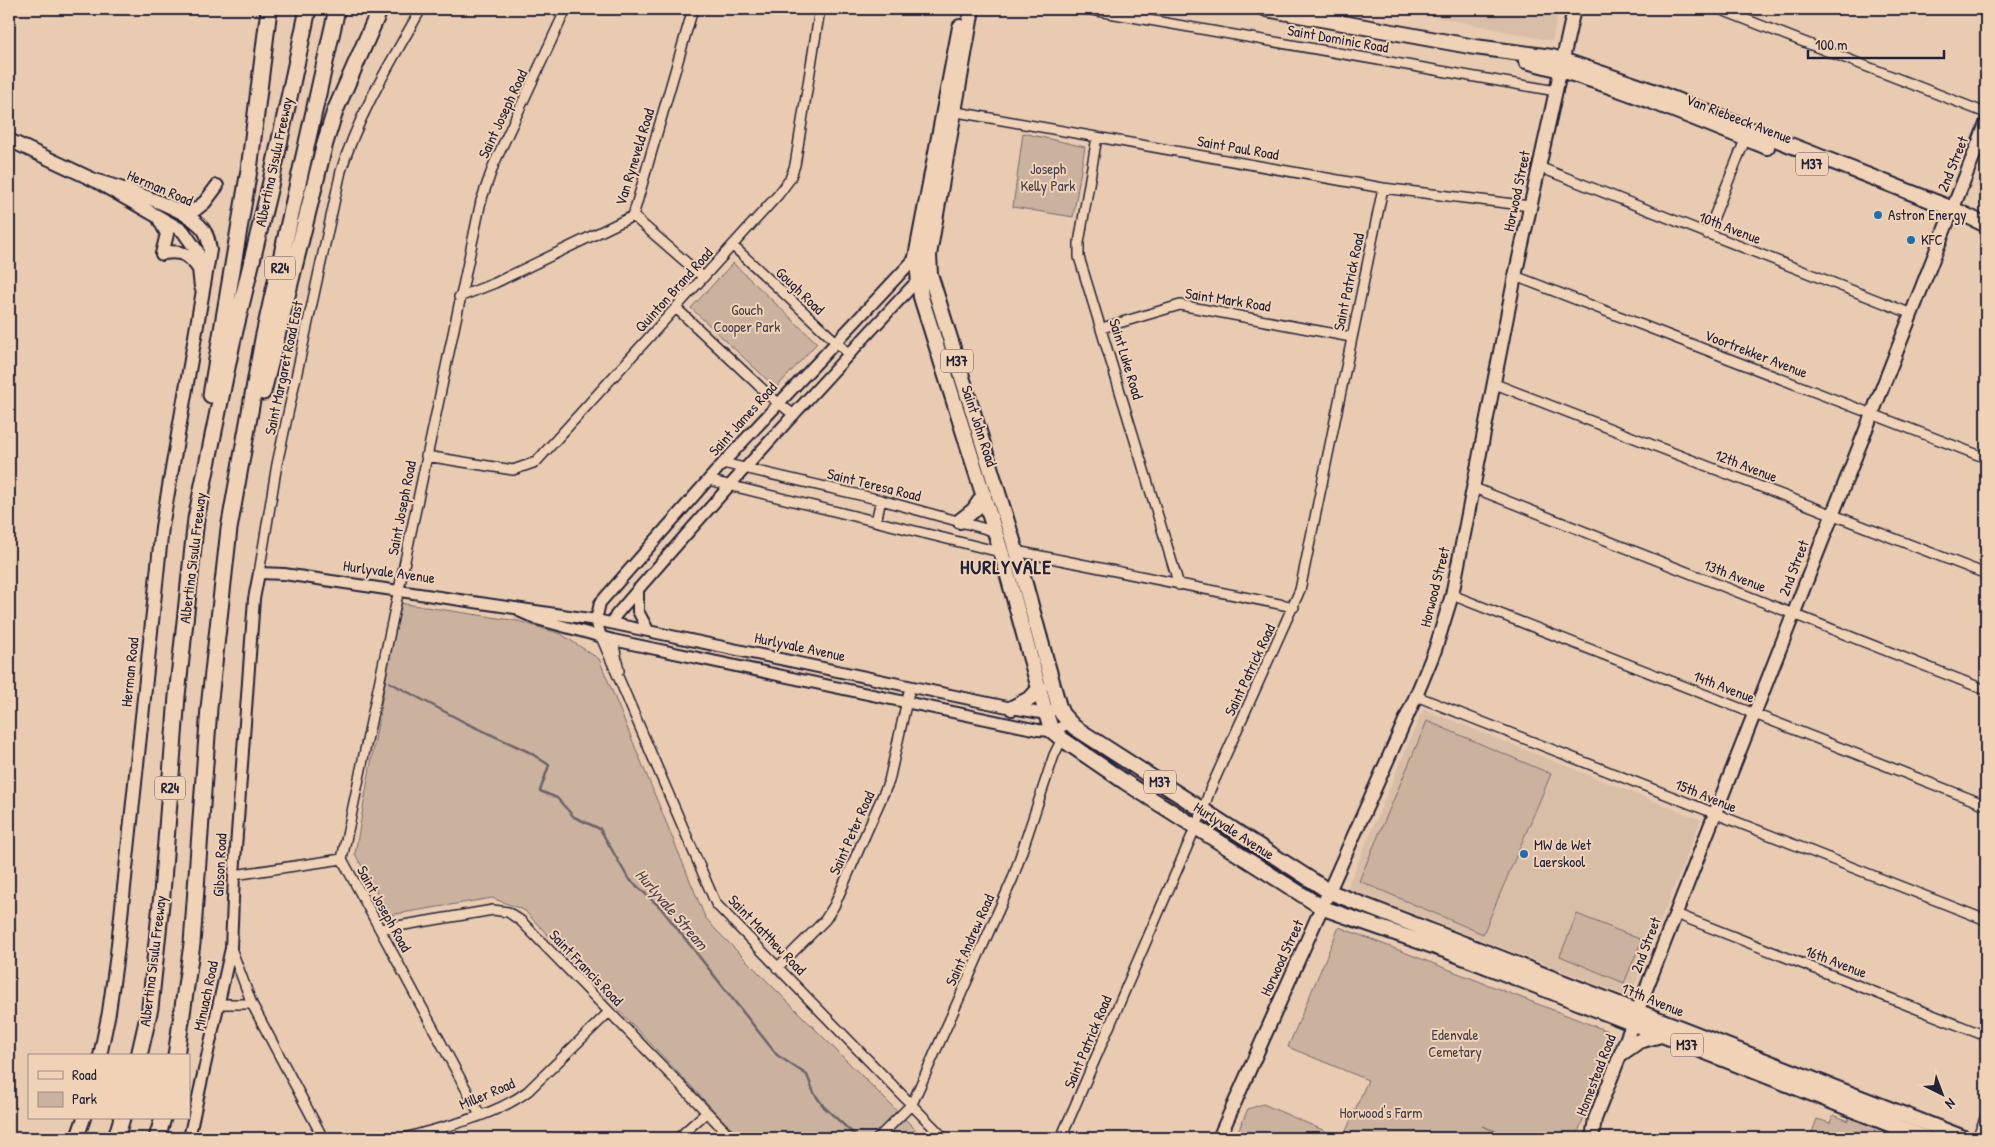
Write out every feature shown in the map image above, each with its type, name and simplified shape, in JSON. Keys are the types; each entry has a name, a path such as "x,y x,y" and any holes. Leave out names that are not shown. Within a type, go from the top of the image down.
{"highway":[{"path":"196,520 200,462 249,170 269,9"},
{"name":"Albertina Sisulu Freeway","path":"139,1054 150,1008 161,904 177,696 196,520 232,343 270,186 308,9"},
{"name":"R24","path":"229,529 263,339 337,9"},
{"path":"229,529 325,142 335,111 380,9"},
{"name":"Albertina Sisulu Freeway","path":"176,1054 192,944 209,708 229,529"},
{"path":"116,1138 121,1120"},
{"path":"157,1138 162,1120"}],"main road":[{"name":"Van Riebeeck Avenue","path":"1266,9 1563,65 1629,88 1951,214 1986,225"},
{"name":"Horwood Street","path":"1220,1138 1323,908 1435,650 1452,595 1515,276 1574,9"},
{"name":"Saint John Road","path":"965,10 923,256 924,277 921,297 1001,551 1046,685 1059,707"},
{"name":"2nd Street","path":"1635,1018 1986,124"},
{"name":"Herman Road","path":"9,140 94,180 183,231 197,251 202,292"},
{"name":"Herman Road","path":"94,180 173,209 196,221 209,239 209,268 202,292 162,527 116,954 109,1012 100,1054"},
{"path":"173,209 183,212 195,210 217,186"},
{"name":"Van Riebeeck Avenue","path":"1951,214 1986,234"},
{"path":"157,216 167,234 163,253 181,252 188,256 199,269"},
{"name":"Saint John Road","path":"924,277 1016,552 1046,685 1046,714 1057,735"},
{"path":"960,521 974,510 984,495"},
{"path":"1012,708 1031,698 1046,685 1070,714 1098,741"},
{"name":"Hurlyvale Avenue","path":"1059,707 1070,723 1330,892"},
{"name":"Hurlyvale Avenue","path":"1057,735 1125,782 1196,825 1323,908"},
{"name":"17th Avenue","path":"1330,892 1635,1018 1661,1035 1925,1138"},
{"name":"17th Avenue","path":"1323,908 1635,1018 1964,1138"},
{"name":"Homestead Road","path":"1592,1138 1595,1119 1635,1018"},
{"path":"1622,1053 1639,1041 1661,1035"},
{"path":"77,1138 83,1120"}],"street":[{"name":"Saint Margaret Road East","path":"259,573 277,464 341,171 352,136 366,106 421,9"},
{"name":"Saint Joseph Road","path":"480,1115 342,859 459,297 488,180 566,9"},
{"name":"Van Ryneveld Road","path":"459,297 495,283 633,216 693,9"},
{"name":"Quinton Brand Road","path":"426,456 513,470 536,462 733,246 790,179 795,165 820,9"},
{"name":"Saint Dominic Road","path":"1086,9 1556,91"},
{"path":"1719,9 1986,113"},
{"name":"Saint Paul Road","path":"949,111 1383,188 1530,206"},
{"path":"1707,234 1747,134"},
{"name":"Saint Luke Road","path":"1097,137 1079,253 1179,586"},
{"name":"10th Avenue","path":"1539,167 1912,314"},
{"name":"Saint Patrick Road","path":"1061,1138 1210,790 1294,607 1302,584 1383,188"},
{"path":"633,216 703,277"},
{"name":"Gough Road","path":"733,246 849,354"},
{"name":"Saint James Road","path":"596,620 600,603 723,463 835,342 923,256"},
{"name":"Voortrekker Avenue","path":"1515,276 1986,458"},
{"path":"612,623 638,589 745,468 849,354 924,277"},
{"name":"Saint Mark Road","path":"1102,328 1180,305 1351,337"},
{"path":"676,308 771,398 779,402 794,415"},
{"name":"12th Avenue","path":"1495,384 1986,574"},
{"name":"Saint Teresa Road","path":"723,463 881,500 995,530 1016,552 1179,586 1294,607"},
{"path":"708,480 1001,551 1016,552"},
{"name":"13th Avenue","path":"1474,488 1986,690"},
{"path":"876,521 881,500"},
{"name":"Hurlyvale Avenue","path":"259,573 284,574 578,616 1046,714"},
{"name":"Gibson Road","path":"259,573 254,599 234,875 231,948 252,1004 323,1138"},
{"path":"638,589 638,611 648,630"},
{"name":"14th Avenue","path":"1452,595 1986,805"},
{"path":"578,616 600,603"},
{"name":"Hurlyvale Avenue","path":"513,608 537,619 600,637 907,701 1057,735"},
{"name":"Saint Matthew Road","path":"596,620 600,637 656,762 709,892 724,913 944,1138"},
{"name":"Saint Matthew Road","path":"612,623 620,684"},
{"name":"Saint Peter Road","path":"778,968 825,920 834,906 889,781 910,687"},
{"name":"15th Avenue","path":"1416,696 1986,920"},
{"path":"1046,714 1059,707"},
{"path":"1057,735 1070,723"},
{"name":"Saint Andrew Road","path":"878,1138 912,1104 1013,878 1054,756 1057,735"},
{"path":"234,875 342,859"},
{"name":"Saint Francis Road","path":"380,929 493,910 508,912 521,921 732,1138"},
{"name":"16th Avenue","path":"1676,914 1986,1036"},
{"name":"Minuach Road","path":"189,1138 231,948"},
{"path":"220,1004 252,1004"},
{"name":"Miller Road","path":"405,1138 480,1115 511,1102 528,1091 609,1012"},
{"path":"678,1138 707,1112"},
{"path":"1976,1138 1986,1116"}],"shaded area":[{"path":"1400,9 1559,9 1552,41"},
{"name":"MW de Wet Laerskool","path":"1423,709 1701,820 1630,997 1347,888"}],"green space":[{"name":"Joseph Kelly Park","path":"1023,133 1085,147 1073,217 1013,207"},
{"name":"Gouch Cooper Park","path":"733,263 817,343 776,388 691,308"},
{"path":"399,603 518,621 561,634 599,659 705,917 924,1138 740,1138 524,910 492,898 390,915 355,854"},
{"path":"1427,721 1551,774 1483,934 1359,881"},
{"path":"1577,914 1642,940 1624,983 1560,956"},
{"name":"Edenvale Cemetary","path":"1339,927 1615,1034 1576,1138 1515,1138 1482,1126 1512,1138 1343,1138 1368,1080 1288,1047"},
{"name":"Horwood's Farm","path":"1263,1104 1341,1138 1235,1138 1248,1109"},
{"path":"1848,1113 1912,1138 1810,1138 1817,1119 1830,1123 1833,1115 1849,1121"}],"waterway":[{"name":"Hurlyvale Stream","path":"389,682 466,723 529,752 549,765 540,791 557,798 574,817 600,829 628,878 660,907 777,1055 807,1075 814,1093 824,1107 857,1137"}],"place":[{"name":"Astron Energy","path":"1878,215"},
{"name":"KFC","path":"1911,240"},
{"name":"MW de Wet Laerskool","path":"1524,854"}],"district":[{"name":"HURLYVALE","path":"1006,567"}]}
